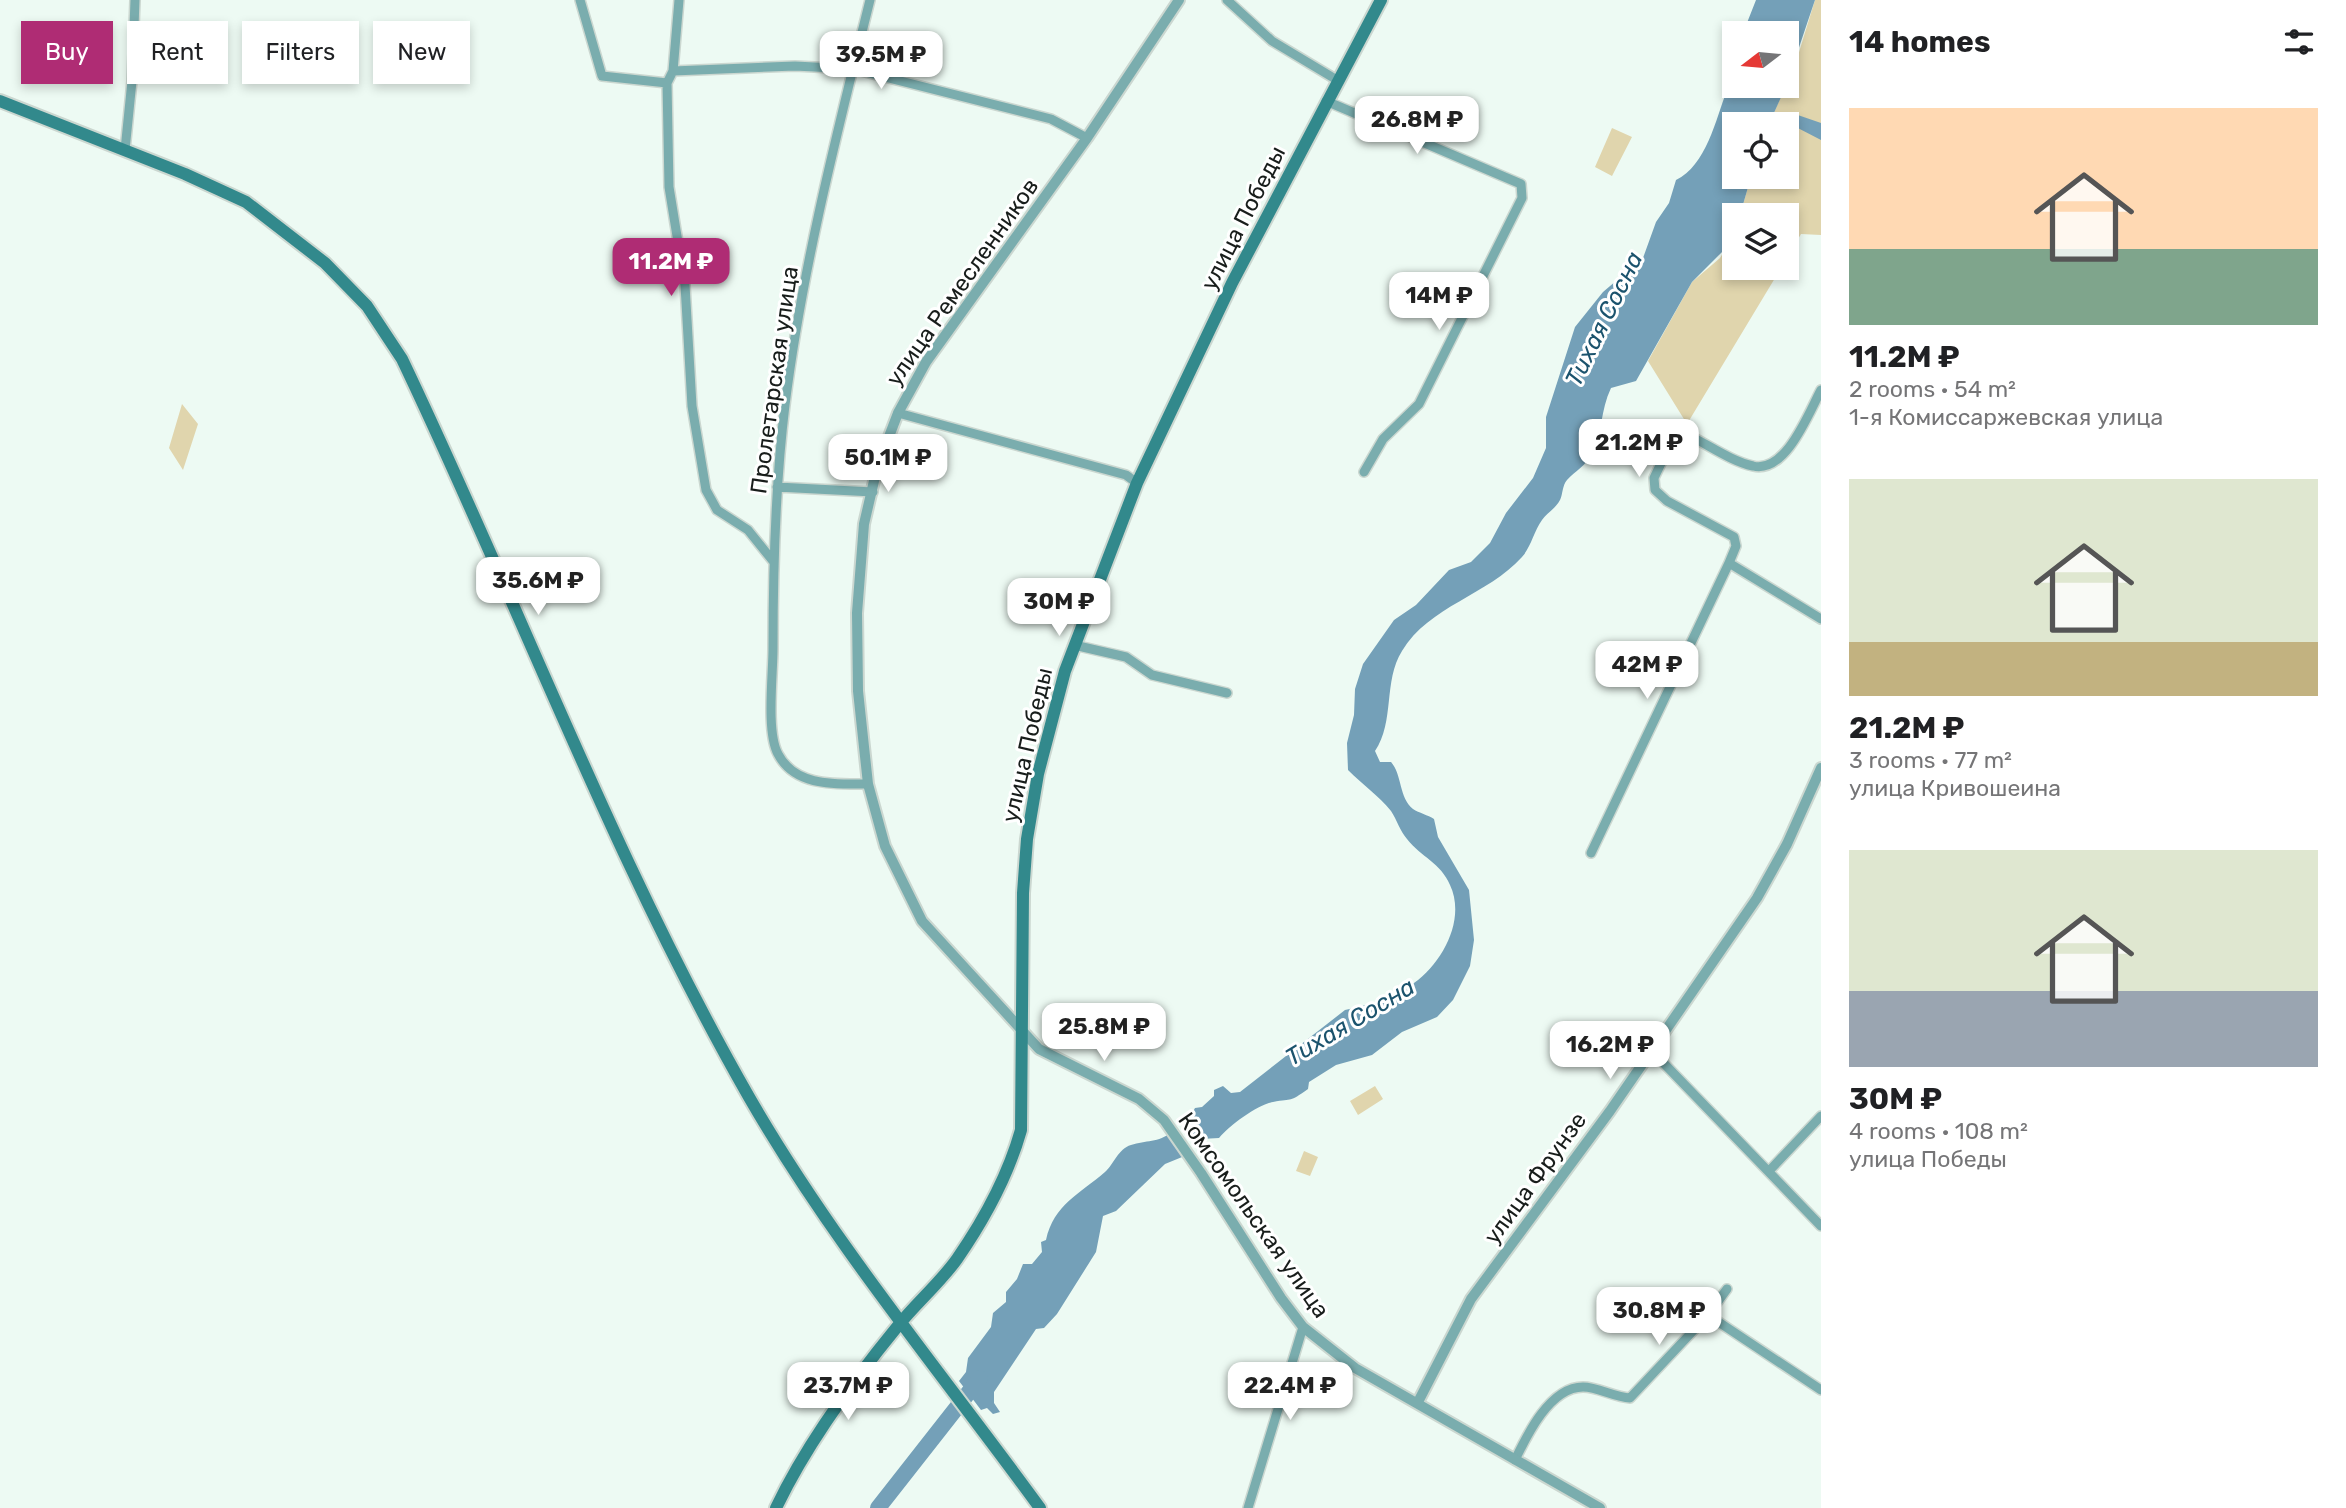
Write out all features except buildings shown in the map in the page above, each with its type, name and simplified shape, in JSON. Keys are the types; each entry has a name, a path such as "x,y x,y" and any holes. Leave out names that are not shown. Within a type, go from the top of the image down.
{"main road":[{"name":"улица Победы","path":"776,1508 799,1465 868,1364 899,1324 957,1260 1013,1158 1021,1130 1027,839 1052,715 1074,645 1137,483 1232,283 1381,0"},
{"path":"0,102 125,150 246,202 325,263 367,306 402,359 621,844 698,1003 750,1099 862,1273 1040,1508"}],"street":[{"path":"125,150 132,80 135,0"},
{"path":"580,0 602,76 667,83"},
{"path":"679,0 673,71 667,83 669,187 685,285 692,406 706,490 717,510 748,530 773,561"},
{"name":"Пролетарская улица","path":"868,784 813,782 789,770 777,752 771,710 773,561 785,404 809,262 870,0"},
{"name":"улица Ремесленников","path":"1021,1031 922,921 885,846 868,784 858,691 857,613 864,524 877,468 898,413 926,362 1087,138 1179,0"},
{"path":"1227,0 1272,41 1337,80"},
{"path":"673,71 795,66 853,69 1051,119 1087,138"},
{"path":"1326,101 1521,184 1522,198 1419,404 1383,439 1364,472"},
{"path":"1591,853 1736,546 1734,537 1667,501 1655,490 1654,478 1667,446 1675,434 1684,433 1754,467 1768,465 1793,442 1821,390"},
{"path":"898,413 1126,475 1137,483"},
{"path":"777,487 873,492"},
{"path":"1729,563 1821,619"},
{"path":"1074,645 1126,657 1152,676 1227,694"},
{"name":"улица Фрунзе","path":"1418,1402 1471,1299 1610,1111 1650,1049 1757,898 1787,844 1821,768"},
{"name":"Комсомольская улица","path":"1021,1031 1040,1049 1139,1099 1164,1120 1303,1327 1355,1368 1600,1508"},
{"path":"1650,1049 1770,1170 1821,1226"},
{"path":"1770,1170 1821,1116"},
{"path":"1515,1460 1527,1437 1556,1398 1574,1388 1586,1387 1630,1398 1708,1315 1727,1289"},
{"path":"1708,1315 1821,1390"},
{"path":"1248,1508 1303,1327"}],"shaded area":[{"path":"1815,0 1821,0 1821,235 1801,234 1799,237 1799,203 1743,203 1748,189 1799,189 1799,112 1774,112 1780,98 1799,98 1799,52"},
{"path":"1612,128 1632,137 1612,176 1595,167"},
{"path":"1722,255 1722,280 1774,280 1687,424 1648,361 1692,282"},
{"path":"182,404 198,424 183,470 169,448"},
{"path":"1375,1086 1383,1099 1358,1115 1350,1101"},
{"path":"1304,1151 1318,1157 1310,1176 1296,1171"}],"water":[{"path":"1756,0 1815,0 1799,47 1799,21 1748,21"},
{"path":"1724,98 1781,98 1774,112 1722,112 1722,189 1748,189 1743,203 1722,203 1722,252 1692,282 1636,381 1611,388 1590,458 1565,482 1560,500 1542,520 1522,557 1493,581 1427,623 1402,651 1396,663 1385,727 1375,751 1380,762 1391,762 1395,767 1408,804 1434,819 1438,837 1469,890 1474,940 1470,966 1453,1000 1437,1017 1402,1032 1372,1055 1336,1065 1309,1082 1308,1089 1297,1096 1259,1107 1219,1138 1201,1139 1195,1146 1184,1128 1195,1108 1202,1107 1214,1096 1214,1090 1223,1086 1231,1093 1240,1092 1345,1010 1381,1000 1414,983 1434,964 1449,939 1455,912 1454,898 1446,877 1402,833 1391,811 1348,770 1347,743 1354,715 1355,689 1363,664 1394,620 1416,605 1449,570 1471,562 1490,543 1506,513 1533,478 1546,448 1546,417 1575,327 1603,292 1643,258 1656,222 1669,203 1676,180 1695,164 1714,128"},
{"path":"1799,115 1821,123 1821,140 1799,129"},
{"path":"1172,1132 1187,1155 1165,1164 1116,1211 1103,1216 1096,1252 1057,1314 1044,1328 1036,1329 994,1392 994,1403 1000,1412 993,1414 987,1408 981,1410 959,1381 966,1372 968,1358 991,1327 993,1313 1006,1302 1006,1292 1017,1279 1023,1264 1032,1264 1042,1252 1041,1242 1046,1240 1055,1217 1069,1201 1105,1172 1127,1147 1157,1140"}],"waterway":[{"name":"Тихая Сосна","path":"878,1508 980,1378"}]}
